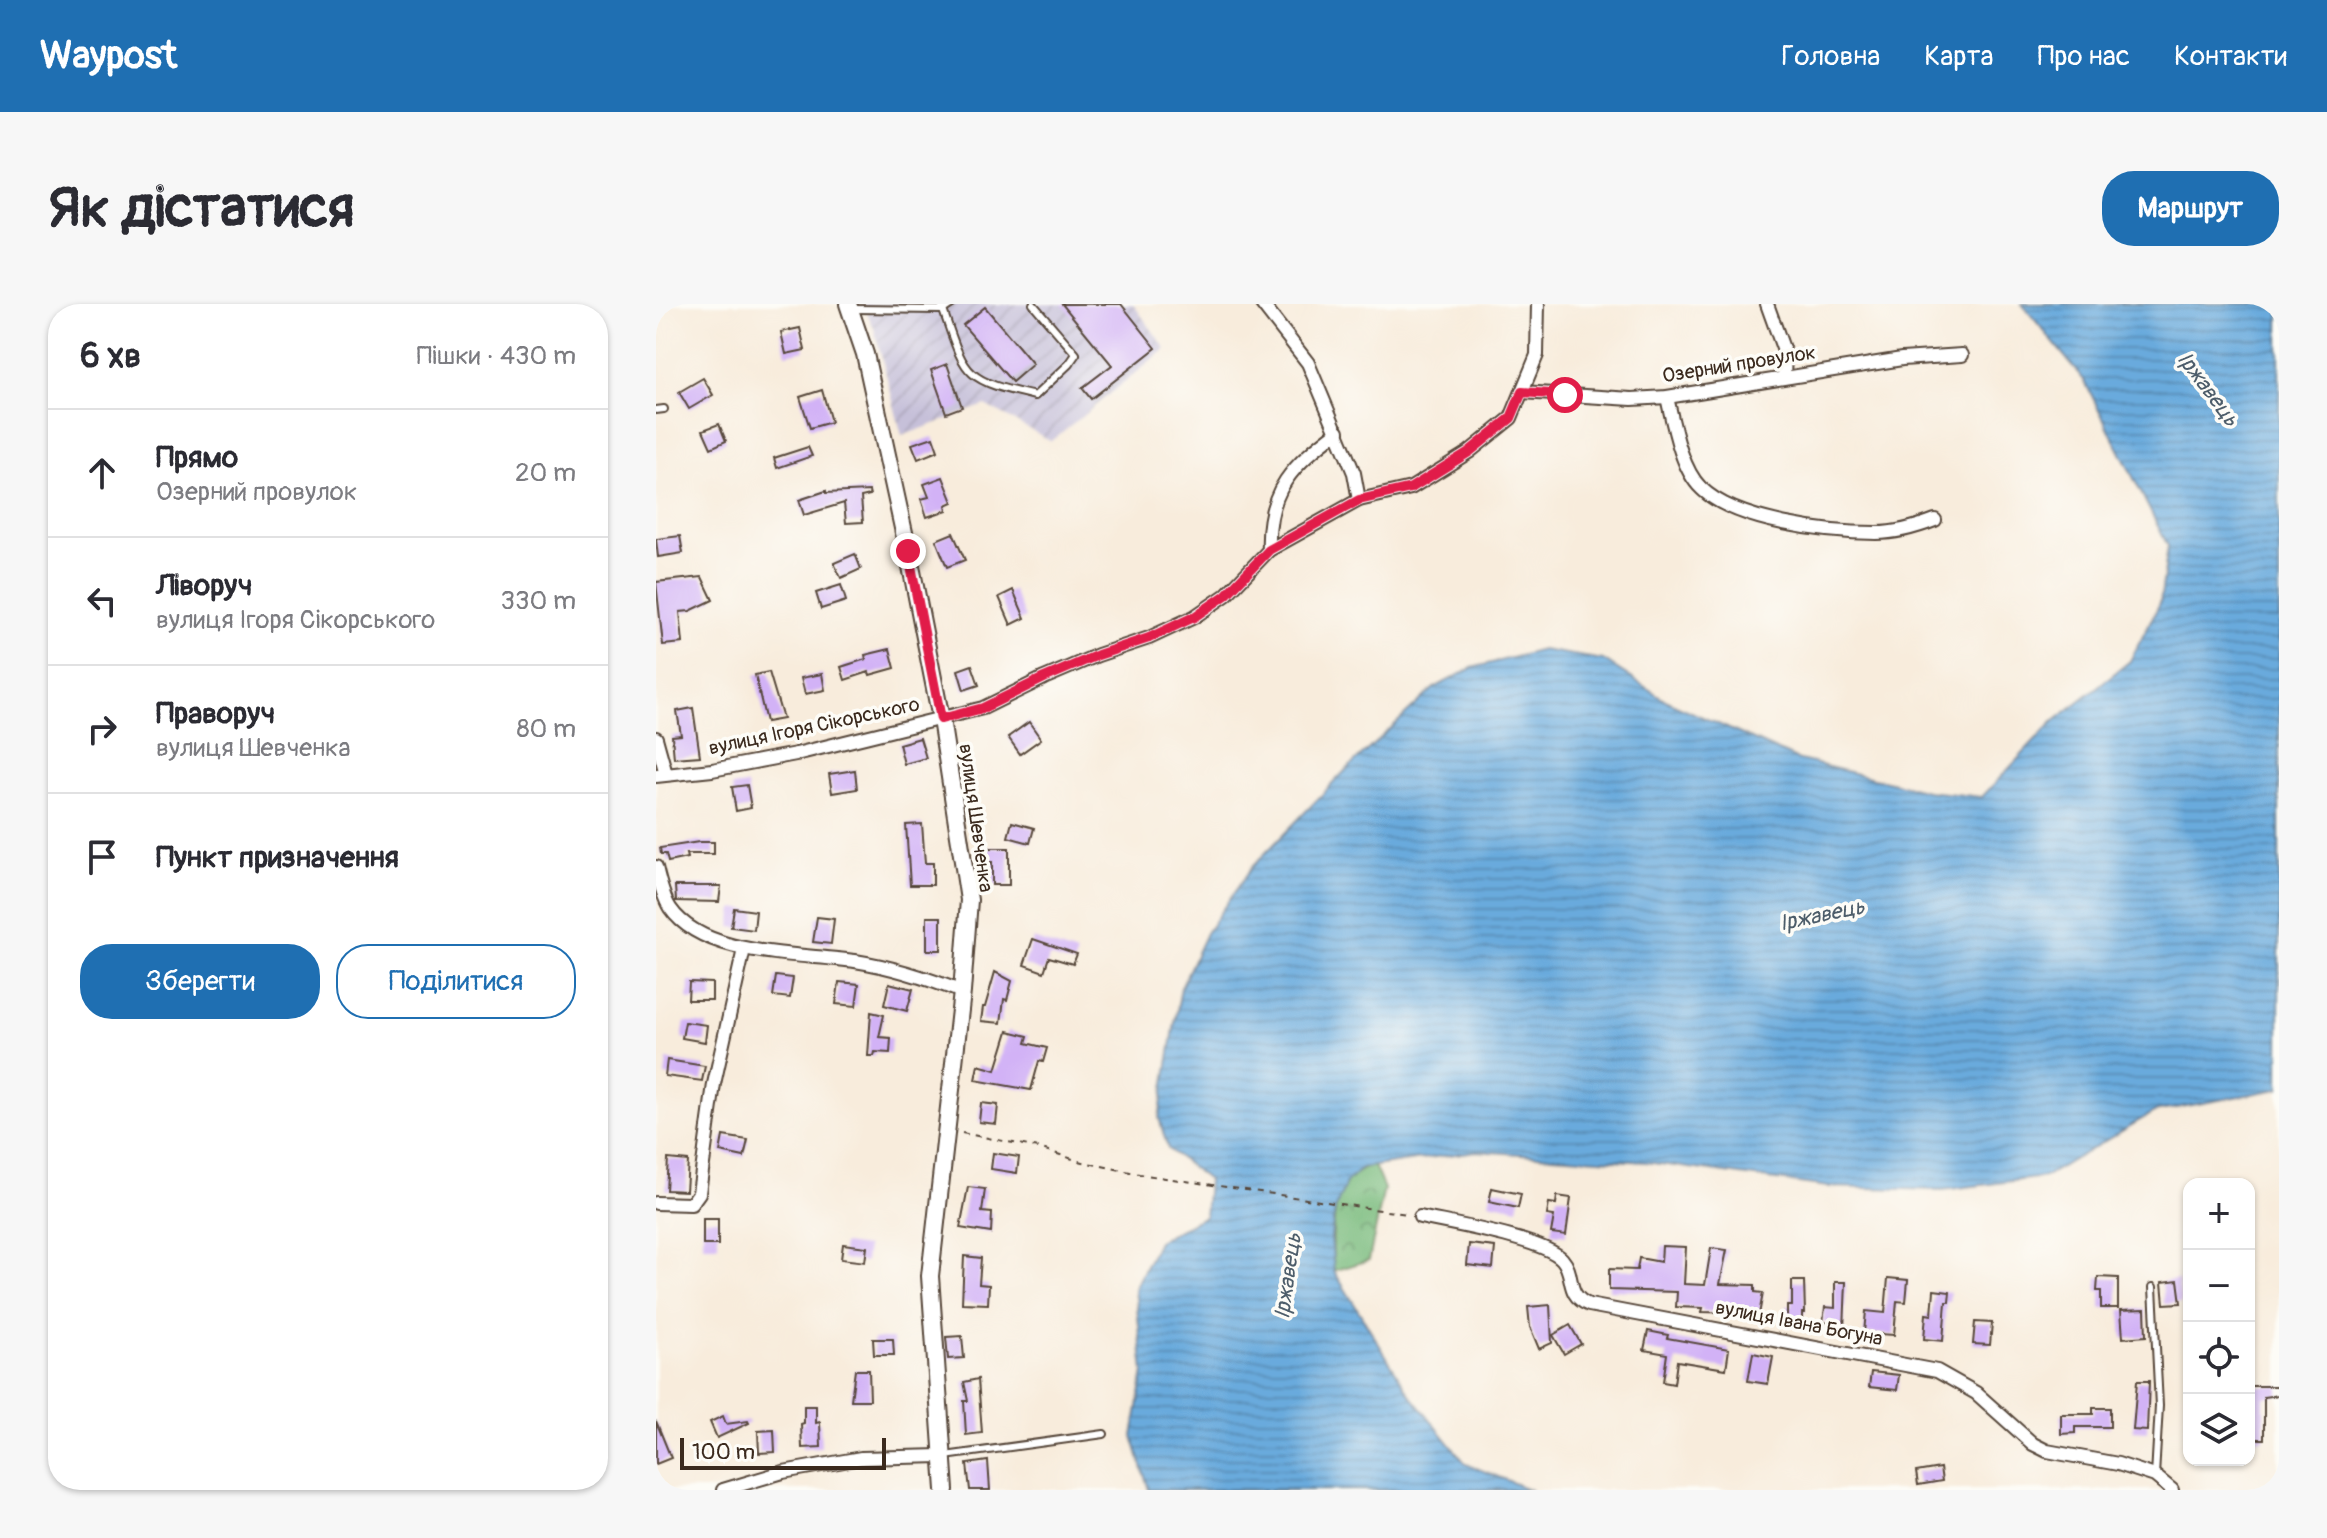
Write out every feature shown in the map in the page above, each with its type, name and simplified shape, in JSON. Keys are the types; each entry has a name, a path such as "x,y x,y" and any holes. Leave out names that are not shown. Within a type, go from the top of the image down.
{"street":[{"path":"1262,304 1308,363 1354,473 1359,500"},
{"name":"вулиця Ігоря Сікорського","path":"661,775 712,770 796,754 983,708 1058,672 1149,638 1194,617 1226,595 1269,550 1359,500 1411,488 1469,452 1511,418 1537,355 1538,304"},
{"path":"1767,304 1785,354 1784,377"},
{"name":"вулиця Шевченка","path":"850,307 868,369 941,719 969,900 962,992 930,1276 945,1490"},
{"name":"Озерний провулок","path":"1522,392 1632,399 1667,397 1902,359 1962,355"},
{"path":"1667,397 1684,460 1700,487 1735,511 1821,530 1878,533 1917,527 1935,520"},
{"path":"1269,550 1268,526 1280,485 1305,456 1338,431"},
{"path":"656,738 661,775"},
{"path":"656,867 668,905 694,930 744,949 893,968 962,992"},
{"path":"656,1203 691,1204 699,1193 714,1084 744,949"},
{"name":"вулиця Івана Богуна","path":"1420,1217 1529,1243 1555,1254 1564,1261 1573,1293 1589,1305 1937,1371 1976,1393 2033,1444 2047,1451 2118,1464 2155,1476 2172,1490"},
{"path":"723,1490 783,1472 861,1458 942,1456"}],"lane":[{"path":"850,307 943,310 952,304"},
{"path":"943,310 967,371 984,382 1035,396 1076,354 1033,304"},
{"path":"2153,1287 2159,1406 2155,1476"},
{"path":"942,1456 1104,1434"}],"path":[{"path":"946,1133 957,1132 1039,1148 1079,1161 1203,1185 1356,1205 1420,1217"}],"shaded area":[{"path":"863,304 1133,304 1166,349 1051,441 985,405 902,436 874,328"}],"green space":[{"path":"1374,1166 1384,1189 1369,1260 1334,1271 1333,1225 1341,1193 1359,1171"}],"water":[{"name":"Іржавець","path":"2022,304 2279,304 2279,1089 2154,1112 2044,1177 1942,1190 1828,1187 1646,1162 1476,1151 1361,1168 1346,1183 1335,1210 1331,1236 1334,1271 1409,1393 1466,1464 1531,1490 1149,1490 1133,1436 1144,1372 1135,1289 1158,1241 1205,1216 1208,1180 1168,1149 1159,1118 1181,987 1206,933 1252,867 1344,772 1434,688 1472,668 1542,650 1603,660 1669,702 1796,759 1927,791 1982,797 2053,722 2130,661 2160,603 2168,546 2084,380"}],"building":[{"path":"1062,304 1121,304 1156,348 1091,399 1082,388 1112,365"},
{"path":"985,307 1033,364 1012,382 963,325"},
{"path":"800,328 805,350 786,354 781,332"},
{"path":"947,364 962,407 946,413 931,370"},
{"path":"703,378 713,395 689,409 679,392"},
{"path":"822,390 831,422 810,428 800,397"},
{"path":"719,424 726,441 711,448 703,430"},
{"path":"933,437 938,451 918,459 912,444"},
{"path":"808,447 812,456 777,468 774,458"},
{"path":"943,477 953,502 946,505 947,510 927,517 921,499 929,497 924,484"},
{"path":"826,491 869,491 870,495 861,497 863,522 846,523 844,503 804,515 799,500"},
{"path":"953,533 965,560 947,567 936,540"},
{"path":"680,536 683,553 658,557 656,539"},
{"path":"855,554 861,569 841,578 834,563"},
{"path":"702,577 713,600 690,611 680,612 683,643 663,645 656,582"},
{"path":"841,585 846,601 821,609 816,593"},
{"path":"1013,590 1025,618 1011,625 999,597"},
{"path":"890,649 895,668 845,680 841,667 866,659 865,655"},
{"path":"972,665 979,685 964,690 958,670"},
{"path":"769,672 783,719 766,722 755,675"},
{"path":"822,674 825,690 805,694 801,678"},
{"path":"693,708 700,756 674,758 672,736 681,735 677,711"},
{"path":"1029,722 1041,739 1020,754 1008,737"},
{"path":"920,738 926,758 904,764 899,744"},
{"path":"855,770 857,789 832,793 829,774"},
{"path":"747,785 751,808 736,811 732,787"},
{"path":"1012,822 1034,828 1030,843 1008,837"},
{"path":"922,824 925,863 933,863 933,885 910,885 906,825"},
{"path":"714,842 714,854 686,854 687,858 668,862 666,854 661,854 660,848"},
{"path":"984,848 1009,848 1009,885 992,885 992,862 984,862"},
{"path":"675,886 721,886 719,902 676,901"},
{"path":"734,908 756,911 754,930 731,927"},
{"path":"817,917 834,919 831,944 813,942"},
{"path":"927,917 941,917 941,950 927,950"},
{"path":"1033,939 1077,954 1073,964 1049,957 1044,972 1024,965"},
{"path":"995,972 1012,981 1007,1000 1004,999 1001,1023 981,1021"},
{"path":"776,976 793,978 790,998 773,996"},
{"path":"689,982 712,983 712,1000 688,1000"},
{"path":"839,982 859,984 856,1006 836,1004"},
{"path":"889,983 913,989 907,1011 884,1005"},
{"path":"871,1012 884,1015 879,1037 891,1038 890,1053 875,1052 874,1056 868,1056"},
{"path":"685,1022 707,1025 705,1042 682,1038"},
{"path":"1008,1031 1028,1036 1026,1043 1047,1048 1043,1062 1039,1061 1031,1090 975,1080 978,1065 996,1070"},
{"path":"667,1060 705,1066 702,1081 665,1076"},
{"path":"981,1103 998,1105 996,1124 979,1122"},
{"path":"723,1136 748,1140 744,1157 720,1152"},
{"path":"993,1153 1019,1157 1017,1173 991,1169"},
{"path":"668,1159 688,1161 686,1191 666,1190"},
{"path":"968,1187 985,1189 982,1212 992,1213 991,1233 960,1228"},
{"path":"1492,1188 1521,1194 1518,1208 1489,1202"},
{"path":"1557,1196 1571,1198 1566,1235 1551,1233 1554,1216 1547,1215 1549,1203 1556,1204"},
{"path":"703,1219 718,1219 718,1245 703,1245"},
{"path":"843,1244 867,1247 865,1262 841,1259"},
{"path":"1469,1244 1495,1247 1493,1268 1467,1265"},
{"path":"1662,1246 1686,1247 1684,1284 1705,1285 1711,1248 1727,1250 1720,1284 1755,1285 1755,1292 1763,1293 1758,1320 1740,1317 1740,1313 1702,1312 1703,1308 1676,1307 1677,1292 1609,1290 1609,1269 1637,1270 1639,1258 1661,1262"},
{"path":"964,1256 981,1258 979,1284 989,1285 988,1304 962,1303"},
{"path":"2098,1277 2118,1278 2118,1308 2101,1308"},
{"path":"1888,1278 1908,1280 1906,1302 1897,1301 1894,1335 1864,1333 1866,1311 1885,1313"},
{"path":"2178,1280 2181,1303 2164,1304 2162,1282"},
{"path":"1792,1281 1804,1281 1805,1313 1802,1313 1802,1325 1787,1325 1787,1306 1792,1306"},
{"path":"1835,1282 1846,1282 1844,1330 1828,1329 1829,1323 1823,1322 1825,1307 1835,1308"},
{"path":"1934,1290 1950,1292 1949,1302 1946,1302 1943,1341 1924,1339 1926,1314 1932,1315"},
{"path":"1550,1305 1552,1343 1539,1349 1530,1327 1528,1307"},
{"path":"2145,1309 2146,1336 2123,1338 2121,1310"},
{"path":"1975,1322 1992,1323 1990,1345 1973,1344"},
{"path":"1570,1325 1581,1344 1564,1354 1553,1335"},
{"path":"1648,1331 1668,1335 1667,1338 1729,1349 1726,1369 1677,1361 1674,1384 1663,1382 1667,1354 1644,1350"},
{"path":"962,1336 964,1358 948,1359 946,1337"},
{"path":"873,1339 893,1339 894,1355 874,1355"},
{"path":"1753,1353 1773,1357 1768,1384 1748,1381"},
{"path":"855,1370 869,1370 870,1400 851,1400"},
{"path":"1871,1372 1899,1375 1897,1390 1869,1387"},
{"path":"978,1379 982,1433 966,1435 964,1401 968,1401 964,1382"},
{"path":"2137,1381 2149,1381 2147,1431 2133,1430"},
{"path":"2255,1386 2279,1386 2279,1395 2264,1397 2264,1439 2255,1439"},
{"path":"804,1406 816,1406 821,1447 802,1448"},
{"path":"2093,1408 2110,1408 2110,1427 2075,1427 2075,1433 2061,1434 2061,1414 2093,1414"},
{"path":"723,1416 726,1424 749,1423 717,1438 710,1422"},
{"path":"656,1421 671,1458 656,1464"},
{"path":"774,1430 775,1452 759,1453 758,1431"},
{"path":"988,1461 990,1490 970,1490 967,1464"},
{"path":"1940,1468 1942,1481 1918,1485 1916,1472"}],"route":[{"path":"908,551 941,719 983,708 1044,678 1149,638 1194,617 1226,595 1269,550 1359,500 1411,488 1469,452 1511,418 1522,392 1565,395"}]}
